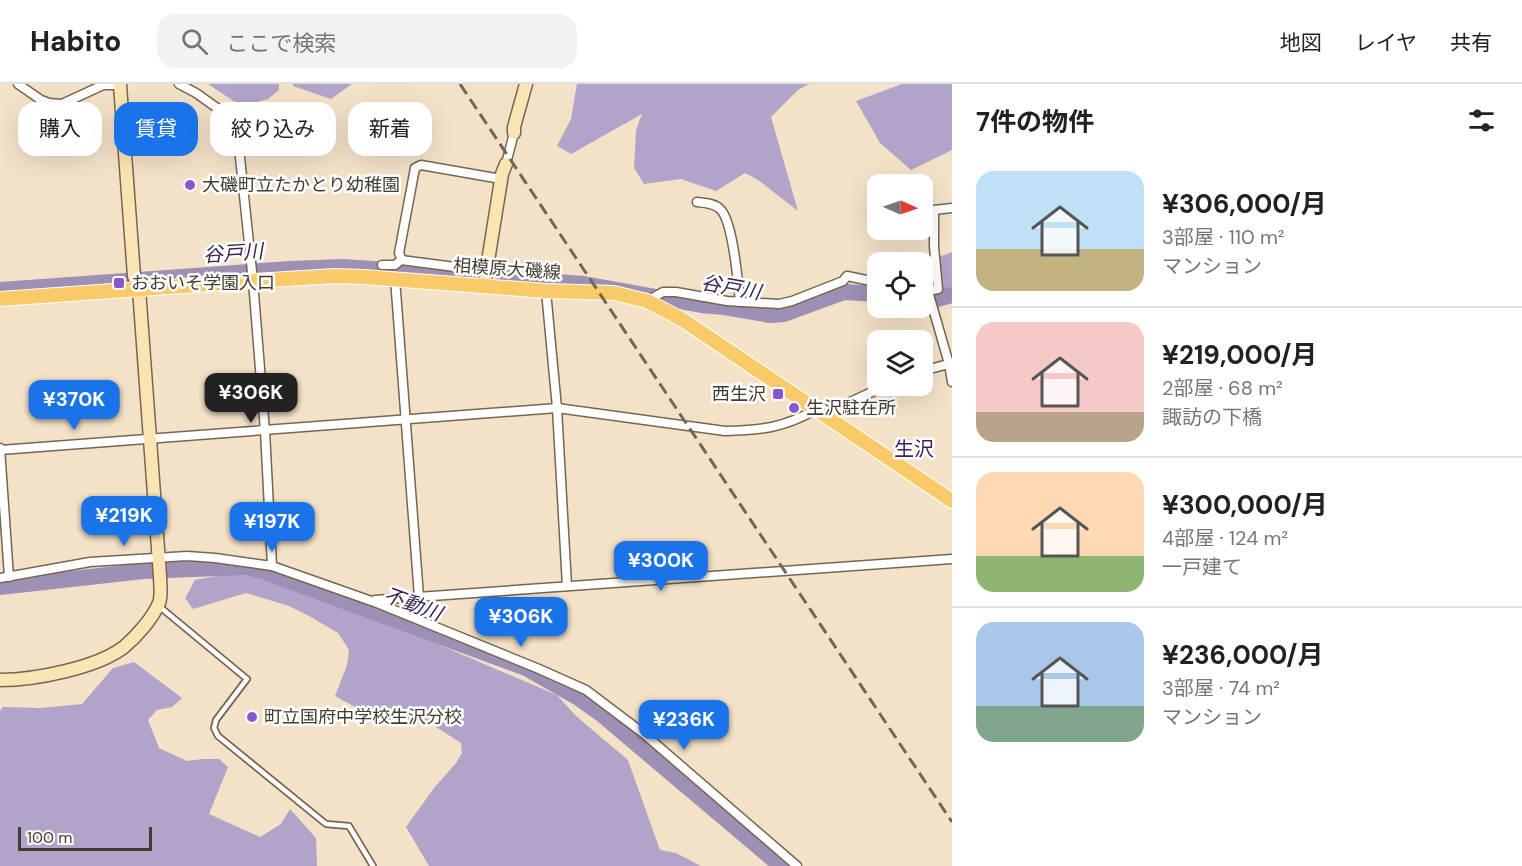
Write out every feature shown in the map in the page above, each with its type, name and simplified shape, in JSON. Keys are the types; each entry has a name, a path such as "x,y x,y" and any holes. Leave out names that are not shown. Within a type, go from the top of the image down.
{"main road":[{"name":"相模原大磯線","path":"0,299 137,283 252,276 335,276 395,278 546,291 614,293 650,300 952,501"}],"street":[{"path":"0,680 14,680 53,673 86,665 107,656 124,647 146,624 160,602 159,558 137,283 116,85 103,85 62,104 40,100 18,84"},
{"path":"180,84 234,120 237,129 265,431 272,566"},
{"path":"484,286 501,179 526,84"},
{"path":"402,260 399,253 417,166 501,179"},
{"path":"697,202 716,206 724,214 735,258 740,302"},
{"path":"933,290 938,289 934,246 934,210 952,208"},
{"path":"382,265 395,265 402,260 486,271"},
{"path":"650,300 663,292 676,292 740,302 779,304 843,281 847,276 867,279"},
{"path":"395,278 419,597"},
{"path":"546,291 557,408 567,586"},
{"path":"933,304 951,364 952,382"},
{"path":"933,368 951,364"},
{"path":"798,866 643,733 586,690 368,601 272,566 187,556 90,562 4,577 0,449 557,408 725,431 748,430 774,427 796,421 867,393"},
{"path":"368,601 952,559"}],"lane":[{"path":"158,606 247,679 216,720 214,728 218,736 326,824 348,826 373,866"}],"shaded area":[{"path":"208,84 279,84 279,90 268,99 256,102 235,102"},
{"path":"293,84 352,84 331,99 293,86"},
{"path":"577,84 809,84 798,90 771,117 798,211 758,180 745,173 716,191 681,179 644,184 634,168 636,130 642,114 571,154 557,146 571,119"},
{"path":"902,84 952,84 952,150 911,170 880,143 856,101"},
{"path":"952,252 952,289 939,304 933,307 933,258"},
{"path":"232,573 282,583 400,628 557,695 576,716 628,760 660,850 676,853 701,866 429,866 406,827 434,788 456,763 462,753 461,743 428,722 395,722 370,715 335,696 347,665 349,650 338,633 309,616 289,606 246,593 193,609 185,598 195,580"},
{"path":"134,662 182,698 172,707 157,710 148,720 159,748 187,761 219,759 228,767 209,814 260,837 281,824 290,809 316,838 317,866 0,866 0,711 3,707 40,708 82,704 113,668"}],"waterway":[{"name":"谷戸川","path":"0,290 342,267 469,275"},
{"name":"谷戸川","path":"503,278 584,284 770,315 784,314 844,292 867,293"},
{"name":"谷戸川","path":"933,300 952,295"},
{"name":"不動川","path":"0,587 143,571 244,567 265,572 526,668 577,697 601,714 781,866"}],"railway":[{"path":"460,84 952,822"}],"place":[{"name":"大磯町立たかとり幼稚園","path":"190,185"},
{"name":"おおいそ学園入口","path":"119,283"},
{"name":"西生沢","path":"778,394"},
{"name":"生沢駐在所","path":"794,408"},
{"name":"町立国府中学校生沢分校","path":"252,717"}],"district":[{"name":"生沢","path":"914,449"}]}
